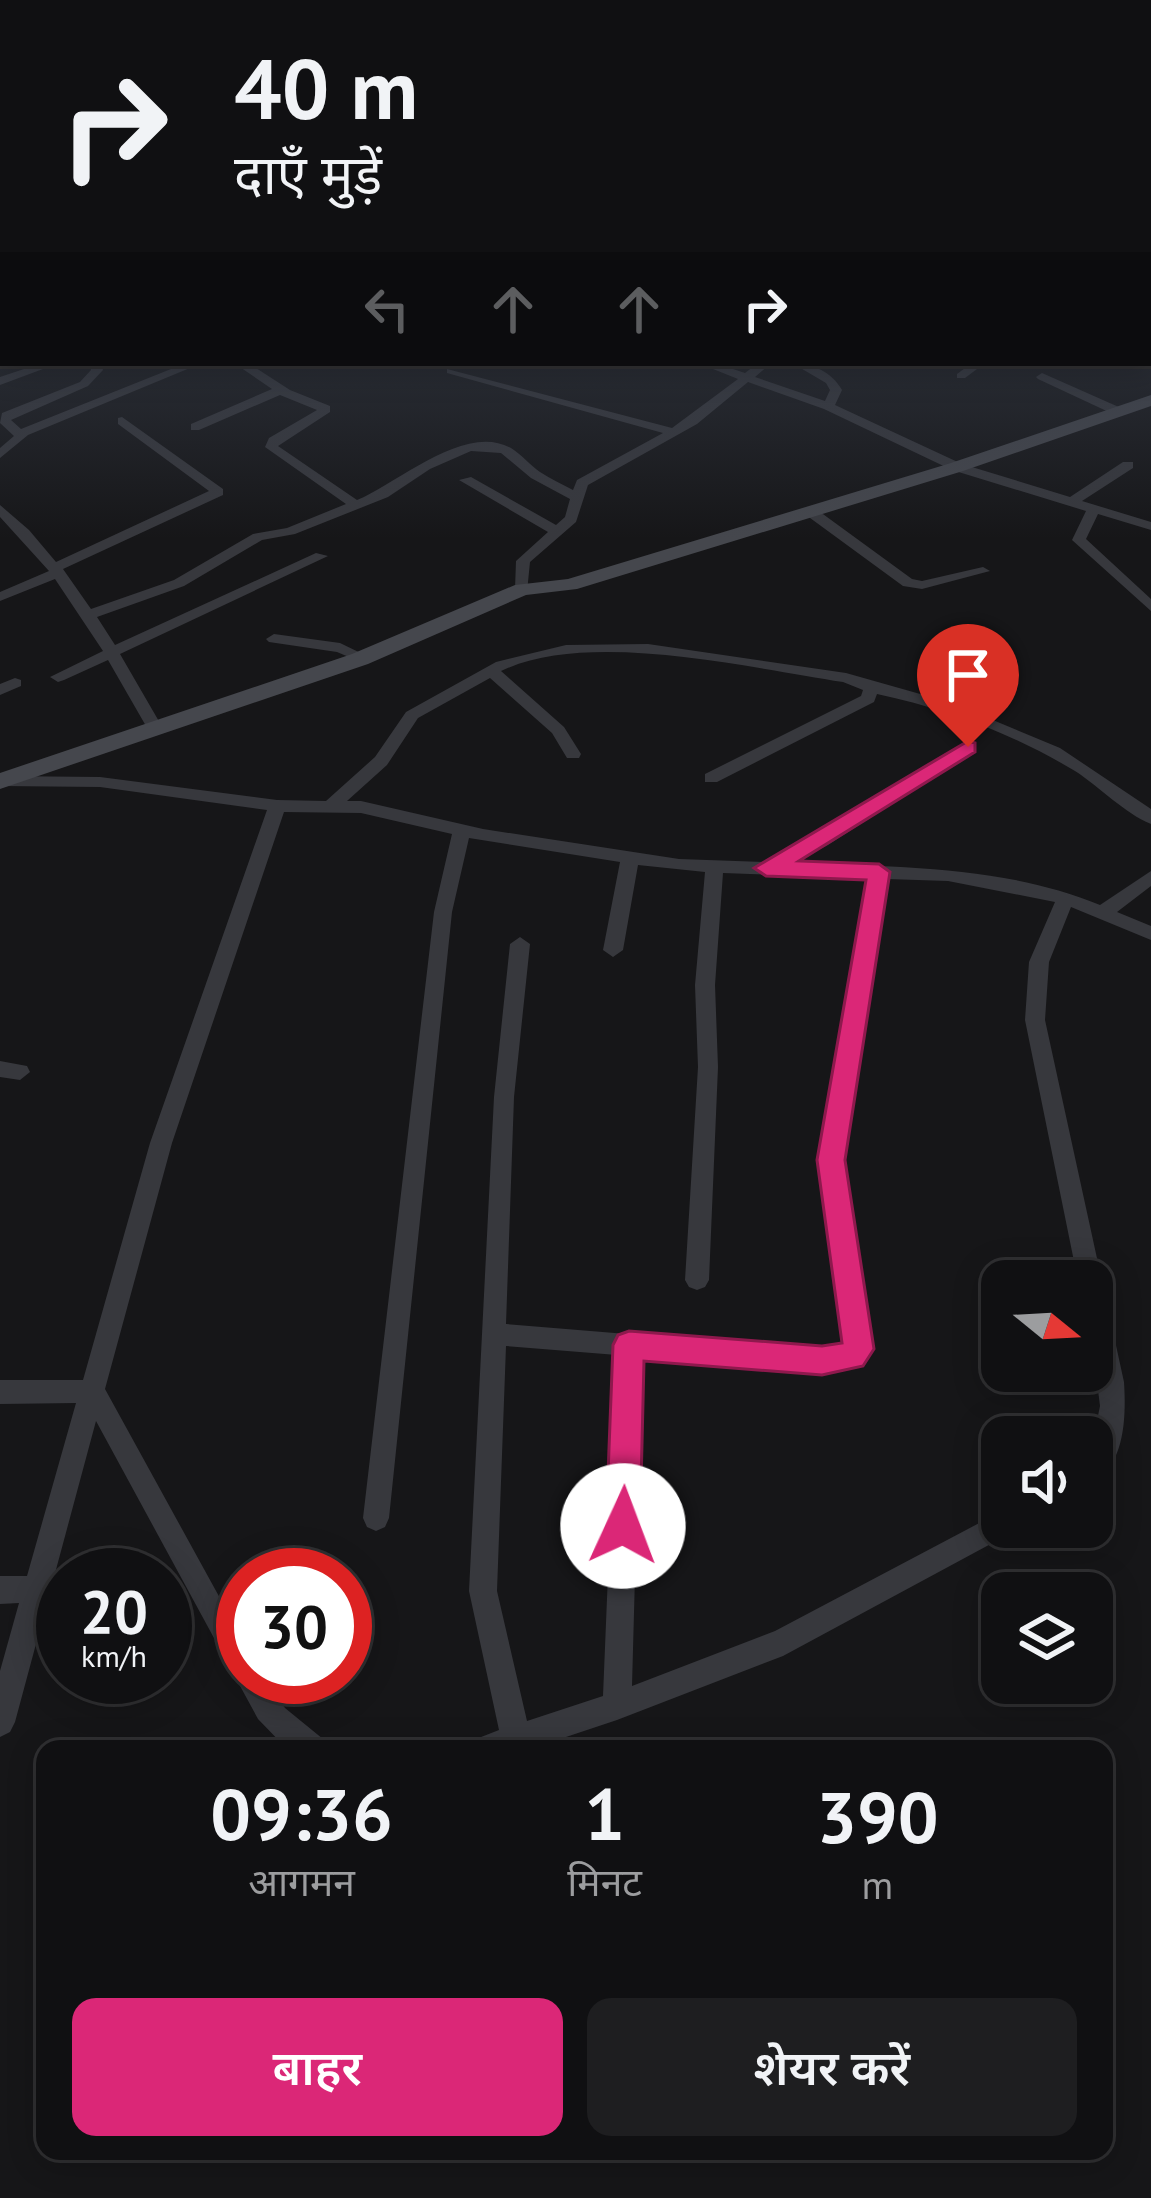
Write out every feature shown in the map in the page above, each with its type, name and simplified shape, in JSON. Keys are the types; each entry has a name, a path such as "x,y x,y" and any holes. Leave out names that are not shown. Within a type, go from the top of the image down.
{"street":[{"path":"0,381 44,366"},
{"path":"22,433 5,422 11,411 85,384 99,366"},
{"path":"0,454 22,433 189,366"},
{"path":"244,366 326,412 273,441 272,449 356,505"},
{"path":"713,366 828,406 957,467 1151,526"},
{"path":"522,590 523,561 574,514 582,483 674,432 761,366"},
{"path":"818,366 836,390 828,406"},
{"path":"962,376 975,366"},
{"path":"451,371 674,432"},
{"path":"1042,376 1117,411"},
{"path":"195,427 280,390"},
{"path":"0,781 363,658 522,590 569,585 811,512 1151,400"},
{"path":"0,597 218,492 122,421"},
{"path":"87,615 179,583 258,537 290,531 356,505 394,489 424,466 483,445 504,449 536,476 576,497"},
{"path":"1071,502 1129,465"},
{"path":"466,480 557,531"},
{"path":"0,509 57,569 113,653 156,730"},
{"path":"1094,509 1079,540 1151,607"},
{"path":"811,512 908,583 922,585 982,571"},
{"path":"58,677 320,556"},
{"path":"274,639 340,648 363,658"},
{"path":"332,806 381,761 404,722 491,671 547,652 630,648 825,674 924,697 1001,723 1123,794 1151,818"},
{"path":"491,671 540,712 574,754"},
{"path":"711,778 772,752 868,699 871,688"},
{"path":"766,868 822,841 968,747"},
{"path":"0,781 100,782 278,806 362,807 462,830 715,866 948,875 1066,898 1151,933"},
{"path":"50,1548 161,1143 278,806"},
{"path":"376,1518 443,912 462,830"},
{"path":"613,950 630,857"},
{"path":"697,1280 708,1067 706,985 715,866"},
{"path":"494,1334 822,1361 852,1356 858,1349 831,1160 879,872"},
{"path":"1105,911 1151,878"},
{"path":"1066,898 1040,962 1035,1020 1086,1260"},
{"path":"516,1739 483,1591 504,1097 520,944"},
{"path":"617,1706 629,1345"},
{"path":"0,1392 93,1391"},
{"path":"93,1391 216,1618"},
{"path":"513,1740 783,1642 981,1535"},
{"path":"0,1590 36,1589"},
{"path":"0,1722 36,1599"},
{"path":"263,1704 297,1740"}],"route":[{"path":"623,1526 629,1345 822,1361 840,1360 858,1349 840,1197 831,1160 879,872 766,868 822,841 968,747"}]}
